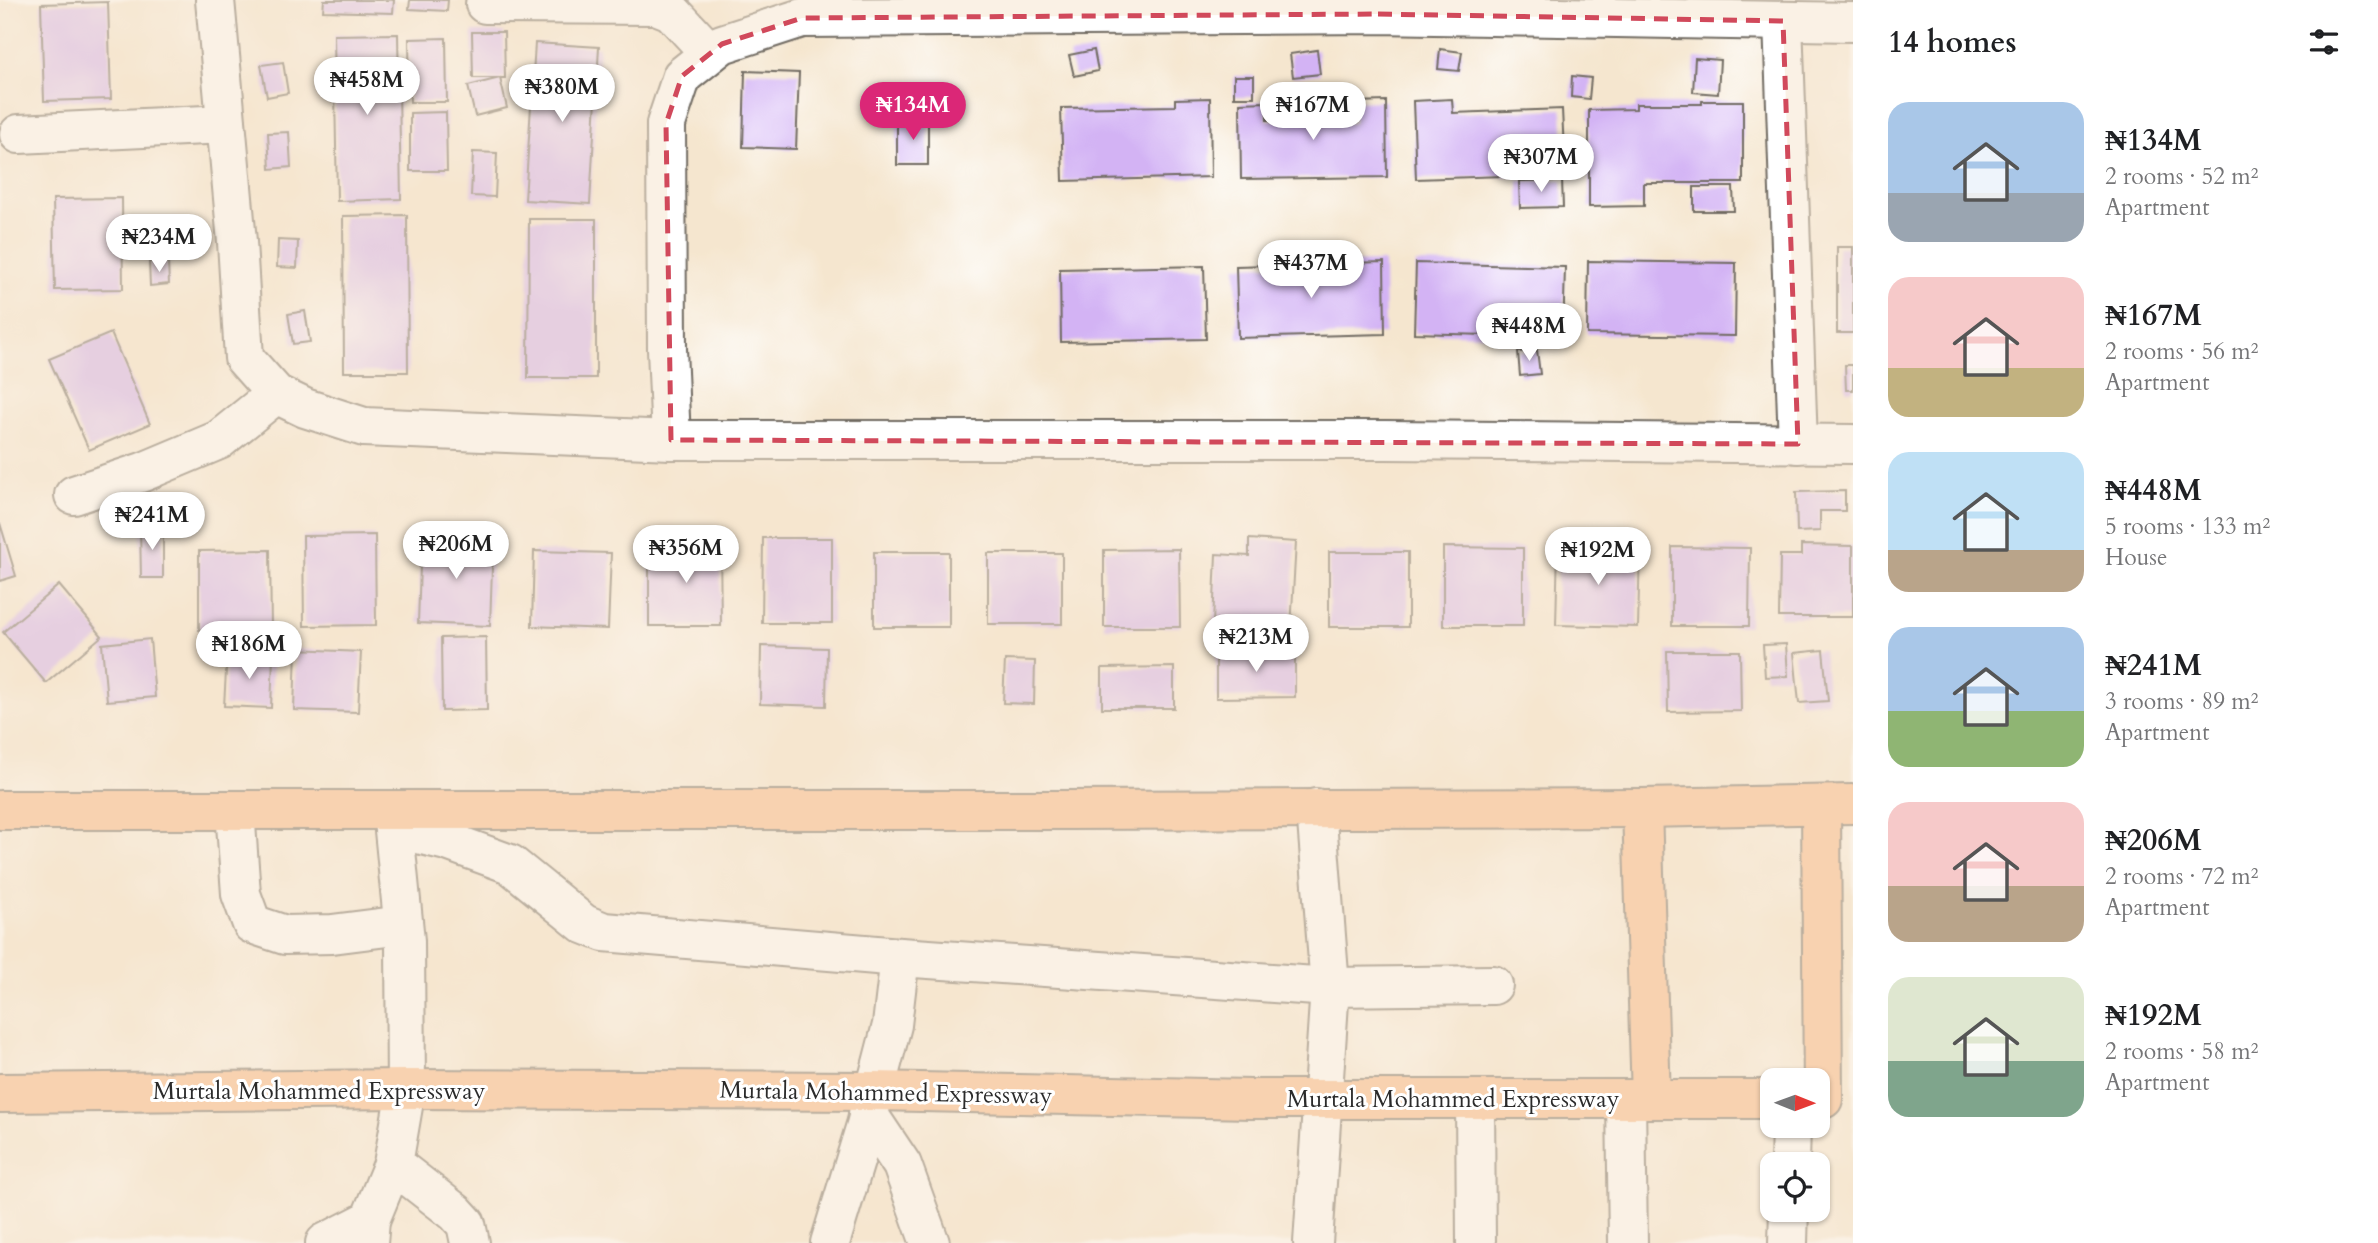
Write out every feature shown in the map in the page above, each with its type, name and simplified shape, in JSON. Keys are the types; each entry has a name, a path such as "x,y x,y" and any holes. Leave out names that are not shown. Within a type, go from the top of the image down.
{"main road":[{"path":"0,810 235,810 393,819 1315,807 1642,808 1837,805 1831,1099"},
{"path":"1639,1099 1642,808"},
{"name":"Murtala Mohammed Expressway","path":"0,1093 406,1089 871,1103 1760,1099"}],"street":[{"path":"215,0 237,242 244,358 276,394 305,408 364,426 671,440 1386,440 1853,444"},
{"path":"485,4 656,5 671,11 710,53"},
{"path":"671,440 667,349 666,124 682,76 722,44 802,19 1379,7 1853,22"},
{"path":"1783,20 1798,444"},
{"path":"19,134 226,124"},
{"path":"74,495 142,472 219,440 276,394"},
{"path":"1313,1243 1330,987 1315,807"},
{"path":"235,810 241,894 252,924 285,935 332,934 403,925"},
{"path":"325,1243 369,1231 393,1164 406,1089 403,925 393,819 510,864 584,924 604,932 900,957 1330,987 1493,985"},
{"path":"830,1243 892,1025 900,957"},
{"path":"1475,1099 1476,1243"},
{"path":"1628,1243 1639,1099"},
{"path":"871,1103 902,1165 930,1243"},
{"path":"393,1164 456,1213 466,1224 470,1243"},
{"path":"1788,1243 1789,1222"}],"highlighted area":[{"path":"1378,14 1783,21 1798,444 671,440 666,124 682,76 722,44 802,18"}],"building":[{"path":"324,0 394,0 393,13 323,11"},
{"path":"410,0 448,0 447,11 409,9"},
{"path":"108,2 111,99 44,101 41,4"},
{"path":"472,32 504,32 505,78 473,78"},
{"path":"398,34 401,199 337,201 334,35"},
{"path":"446,38 447,102 410,102 409,39"},
{"path":"535,43 599,47 590,204 525,200"},
{"path":"1440,49 1462,52 1459,71 1438,69"},
{"path":"1094,50 1098,71 1074,76 1069,55"},
{"path":"1317,50 1320,74 1293,77 1290,54"},
{"path":"1695,58 1720,60 1718,94 1693,92"},
{"path":"283,62 288,93 267,97 261,65"},
{"path":"745,71 799,73 796,149 743,147"},
{"path":"1234,76 1254,76 1254,97 1234,97"},
{"path":"1572,76 1591,78 1589,99 1571,97"},
{"path":"500,78 507,108 475,116 468,86"},
{"path":"1210,98 1211,177 1063,181 1061,108 1175,106 1175,99"},
{"path":"1291,99 1332,99 1333,123 1354,123 1354,102 1386,101 1387,177 1241,179 1240,103 1267,102 1267,120 1292,120"},
{"path":"1452,99 1453,113 1562,109 1565,174 1416,179 1413,101"},
{"path":"1702,101 1743,101 1743,183 1644,183 1644,206 1589,207 1589,110 1636,109 1636,104 1702,104"},
{"path":"446,112 447,171 410,171 410,113"},
{"path":"897,119 928,119 928,165 897,165"},
{"path":"289,132 291,167 270,169 268,133"},
{"path":"473,152 497,153 495,197 471,196"},
{"path":"1562,180 1563,207 1520,208 1519,181"},
{"path":"1694,187 1733,187 1734,211 1694,211"},
{"path":"122,198 123,289 55,290 53,199"},
{"path":"407,215 408,372 344,372 343,216"},
{"path":"529,219 596,219 596,378 528,378"},
{"path":"278,240 298,241 297,268 277,267"},
{"path":"1837,247 1853,247 1853,333 1837,333"},
{"path":"1588,261 1736,263 1735,336 1587,334"},
{"path":"149,262 168,262 169,284 150,286"},
{"path":"1384,262 1385,334 1238,338 1236,266"},
{"path":"1416,263 1565,267 1563,337 1414,333"},
{"path":"1204,266 1206,339 1061,342 1060,269"},
{"path":"305,311 310,342 293,344 288,314"},
{"path":"111,333 150,424 89,450 49,359"},
{"path":"1537,350 1540,374 1520,376 1518,352"},
{"path":"1845,365 1853,365 1853,390 1846,390"},
{"path":"1845,491 1845,511 1820,511 1820,531 1797,532 1796,492"},
{"path":"0,523 16,576 0,581"},
{"path":"140,526 163,526 163,578 141,578"},
{"path":"375,535 376,625 304,626 303,536"},
{"path":"421,537 493,539 490,626 418,623"},
{"path":"763,538 832,538 832,623 762,623"},
{"path":"1249,539 1296,542 1291,628 1213,624 1216,554 1249,556"},
{"path":"661,542 720,542 721,626 649,626 649,560 661,560"},
{"path":"1801,545 1853,546 1853,617 1779,617 1780,555 1801,555"},
{"path":"1558,546 1640,549 1638,627 1556,625"},
{"path":"1443,547 1523,548 1523,626 1443,626"},
{"path":"1672,547 1750,548 1749,626 1672,626"},
{"path":"1179,549 1180,627 1104,627 1104,550"},
{"path":"270,550 271,629 199,630 199,551"},
{"path":"534,551 611,553 608,629 532,626"},
{"path":"874,552 949,552 949,627 874,627"},
{"path":"1329,552 1408,552 1408,627 1329,627"},
{"path":"988,553 1062,553 1062,624 988,624"},
{"path":"59,585 102,636 46,683 3,632"},
{"path":"486,637 487,710 442,711 441,638"},
{"path":"150,639 155,697 107,701 102,644"},
{"path":"1786,644 1788,676 1765,677 1763,645"},
{"path":"761,646 827,648 826,706 760,704"},
{"path":"296,649 361,652 358,712 294,710"},
{"path":"1295,649 1295,697 1216,698 1216,650"},
{"path":"1823,650 1828,701 1799,703 1794,653"},
{"path":"1667,651 1740,651 1741,711 1668,712"},
{"path":"227,654 273,656 271,708 224,706"},
{"path":"1005,660 1035,661 1034,704 1003,703"},
{"path":"1174,667 1174,708 1102,708 1102,668"}]}
